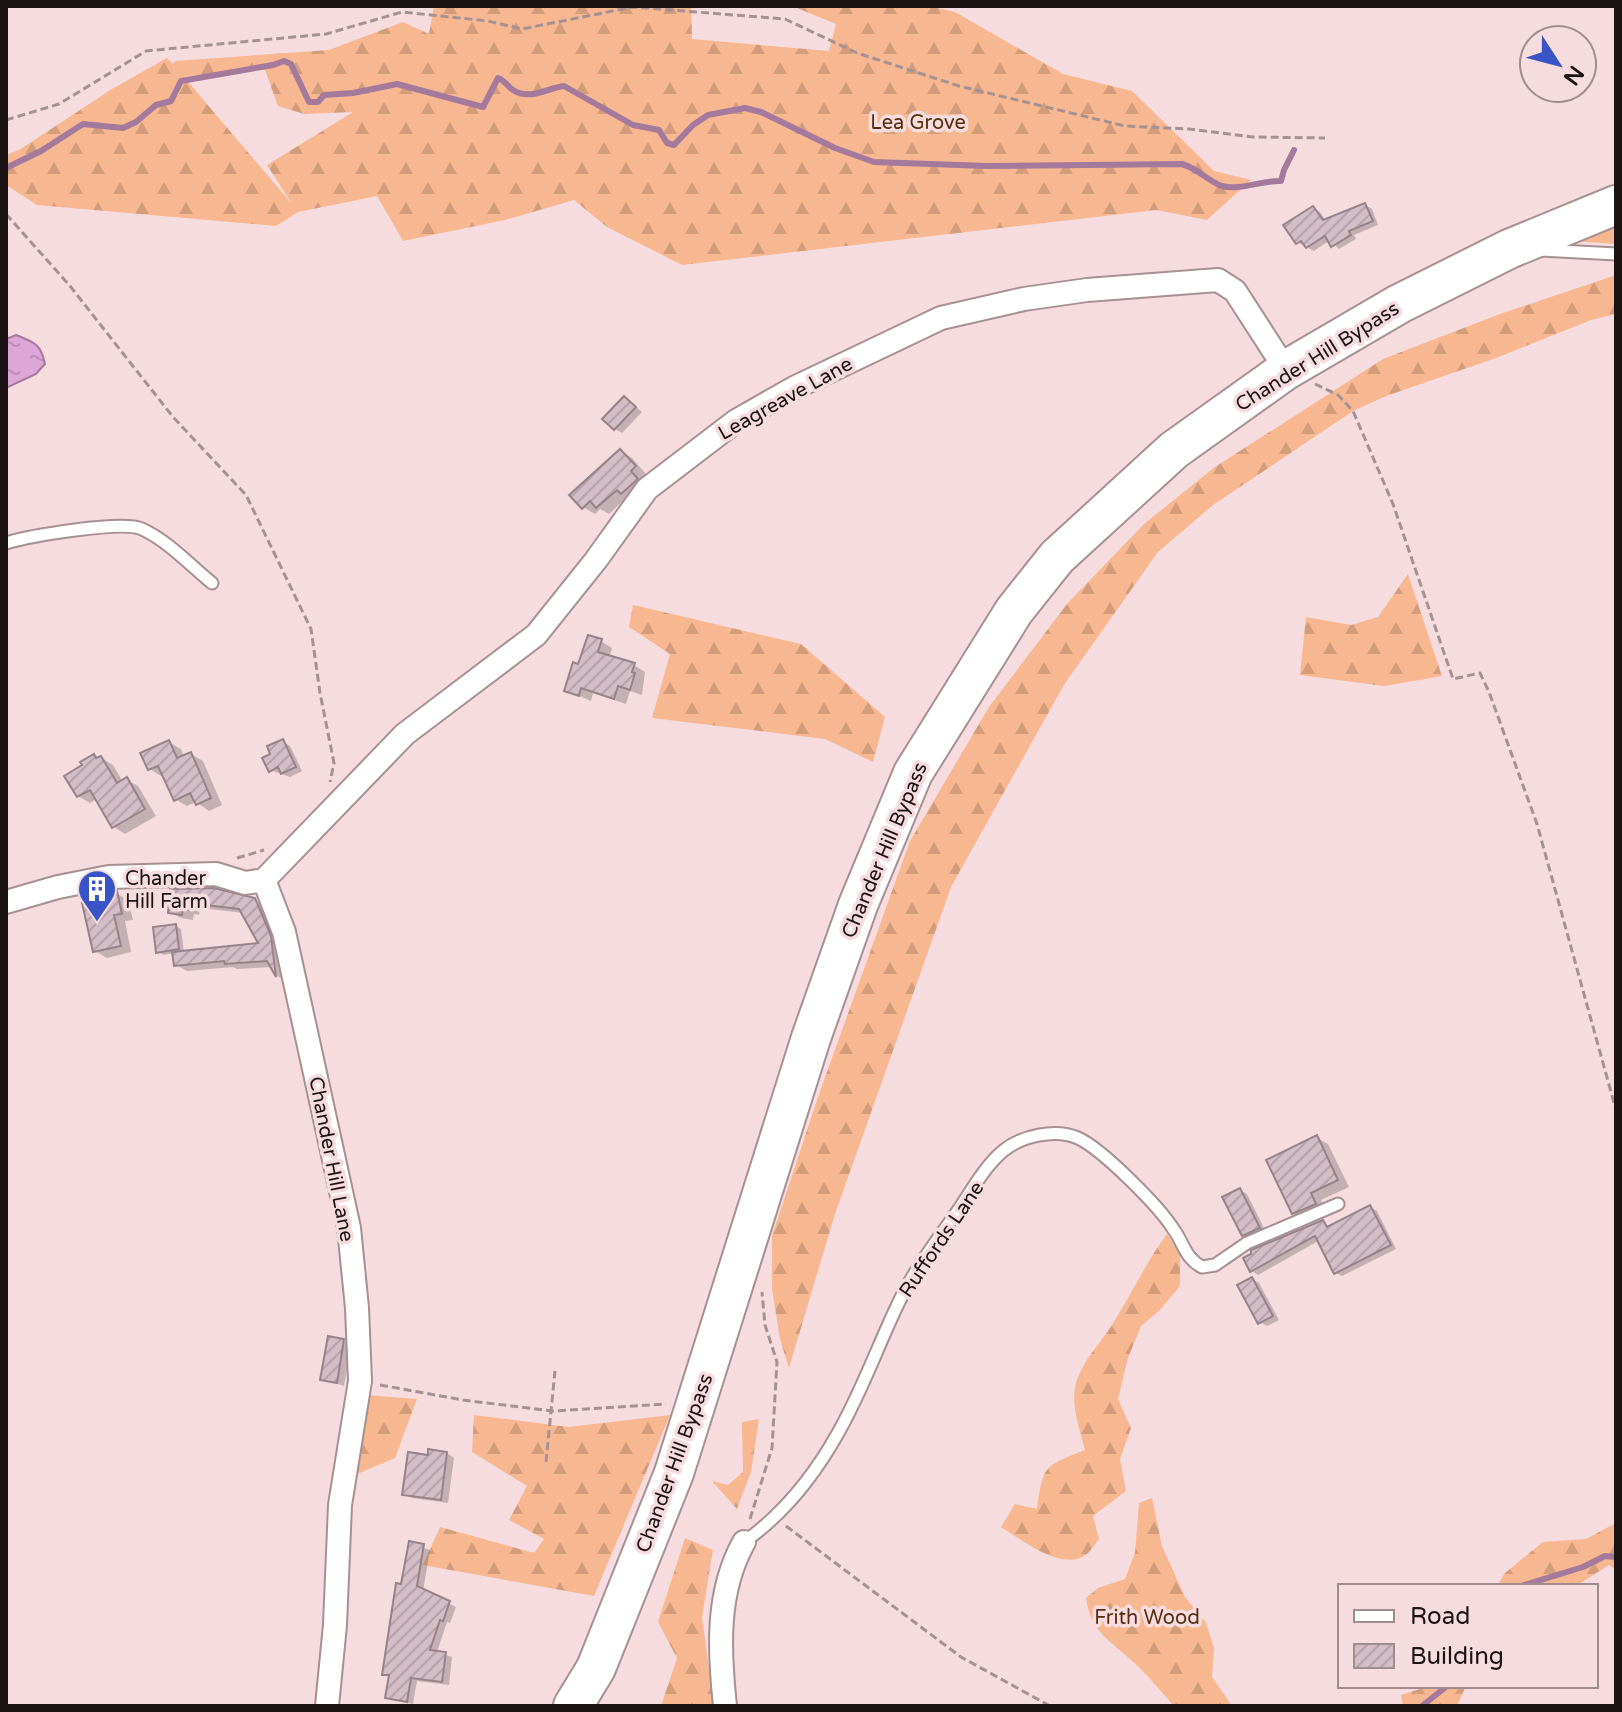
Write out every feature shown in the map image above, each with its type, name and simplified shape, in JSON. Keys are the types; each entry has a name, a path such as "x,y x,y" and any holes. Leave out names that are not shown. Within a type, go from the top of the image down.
{"highway":[{"name":"Chander Hill Bypass","path":"573,1706 596,1668 674,1473 811,1038 858,905 913,773 1014,611 1057,557 1174,450 1286,370 1399,304 1509,249 1616,205"}],"street":[{"name":"Leagreave Lane","path":"264,880 405,734 536,635 647,489 736,421 794,388 941,318 1024,299 1087,290 1218,280 1235,291 1286,370"},
{"path":"6,902 109,877 216,874 245,883 264,880"},
{"name":"Chander Hill Lane","path":"264,880 284,932 349,1228 357,1308 360,1381 340,1505 335,1625 327,1706"},
{"path":"725,1706 721,1622 730,1567 744,1542"}],"lane":[{"path":"1509,249 1616,254"},
{"path":"6,543 27,537 139,527 159,539 212,583"},
{"name":"Ruffords Lane","path":"744,1542 779,1514 800,1492 839,1433 898,1304 918,1268 977,1182 1004,1150 1036,1135 1058,1133 1077,1138 1117,1169 1174,1229 1187,1255 1197,1265 1207,1267 1220,1263 1247,1243 1338,1204"}],"path":[{"path":"6,120 59,104 146,51 326,34 402,12 488,21 522,29 633,7 785,19 857,53 959,86 1125,126 1189,129 1253,137 1325,138"},
{"path":"6,214 70,286 173,417 246,495 311,629 334,763 329,785"},
{"path":"1338,395 1353,411 1393,504 1453,679 1480,673 1489,692 1537,824 1616,1110"},
{"path":"239,858 270,848"},
{"path":"744,1542 759,1483 772,1448 777,1362 765,1325 762,1284"},
{"path":"546,1462 555,1371"},
{"path":"360,1381 463,1400 552,1411 697,1403"},
{"path":"779,1514 788,1529 961,1657 1050,1706"}],"green space":[{"name":"Lea Grove","path":"434,6 691,6 692,39 829,51 836,24 792,6 929,6 955,12 1063,74 1132,91 1214,171 1251,180 1207,220 1156,210 682,265 607,227 574,200 505,220 403,241 377,196 298,212 276,226 37,205 6,185 6,155 19,150 112,89 167,58 173,64 175,61 329,50 403,22 429,34","holes":["235,70 265,70 278,106 304,114 353,112 267,165 292,204 184,77"]},
{"path":"1616,221 1616,244 1571,241"},
{"path":"1616,275 1616,314 1591,320 1353,411 1213,505 1158,552 1065,683 951,887 835,1214 789,1368 780,1339 772,1289 772,1236 818,1097 910,841 989,707 1067,604 1144,524 1215,467 1383,359 1500,314"},
{"path":"1408,574 1442,676 1384,686 1300,675 1306,617 1351,625 1378,617"},
{"path":"633,605 801,644 885,717 873,762 825,739 652,718 670,654 629,627"},
{"path":"1167,1234 1180,1254 1180,1286 1159,1311 1141,1326 1128,1358 1118,1399 1131,1428 1120,1459 1126,1491 1093,1516 1099,1539 1087,1554 1077,1559 1055,1557 1001,1527 1015,1504 1037,1509 1044,1475 1053,1464 1085,1450 1074,1400 1079,1375"},
{"path":"367,1395 417,1399 395,1458 357,1474"},
{"path":"474,1415 569,1427 670,1415 594,1596 423,1565 440,1527 534,1553 544,1539 509,1520 527,1486 472,1452"},
{"path":"759,1419 751,1472 737,1509 712,1481 728,1485 743,1472 742,1422"},
{"name":"Frith Wood","path":"1152,1498 1162,1546 1185,1597 1206,1623 1214,1648 1212,1677 1232,1706 1174,1706 1142,1670 1101,1633 1088,1609 1086,1598 1098,1588 1125,1579 1135,1553 1139,1503"},
{"path":"1616,1523 1616,1570 1609,1565 1579,1584 1498,1584 1505,1573 1543,1542 1586,1539"},
{"path":"685,1538 713,1550 702,1617 714,1706 661,1706 677,1658 658,1622"},
{"path":"1423,1688 1465,1688 1457,1706 1403,1706 1401,1695"}],"water":[{"path":"16,335 36,345 45,364 36,374 6,388 6,339"}],"building":[{"path":"1365,203 1373,221 1349,231 1351,235 1331,247 1325,236 1306,248 1301,241 1296,244 1283,225 1313,206 1323,220"},
{"path":"624,396 636,407 614,430 602,419"},
{"path":"620,449 636,466 631,471 638,479 621,494 617,490 596,508 590,501 582,509 569,495"},
{"path":"588,635 602,639 598,652 635,663 630,690 618,686 614,699 581,688 579,696 564,691 573,662 578,664"},
{"path":"283,739 296,767 281,774 278,767 269,772 262,758 270,754 267,746"},
{"path":"169,740 177,758 191,752 211,798 196,805 190,793 174,801 158,766 148,770 140,753"},
{"path":"94,754 96,758 101,756 117,783 127,777 145,809 112,828 90,790 77,797 64,776"},
{"path":"214,888 255,898 271,936 276,977 267,961 174,966 172,952 258,943 239,909 189,903 188,910 183,909 182,915 168,913 170,889"},
{"name":"Chander Hill Farm","path":"117,891 122,914 114,915 121,946 93,952 82,903 100,898 99,893"},
{"path":"176,924 179,949 156,953 153,927"},
{"path":"1317,1135 1338,1180 1311,1193 1316,1204 1292,1214 1266,1160"},
{"path":"1240,1188 1260,1228 1242,1236 1222,1197"},
{"path":"1370,1205 1391,1245 1334,1274 1315,1236 1250,1272 1243,1258 1251,1254 1251,1250 1323,1220 1327,1227"},
{"path":"1252,1277 1273,1316 1258,1324 1237,1285"},
{"path":"328,1336 344,1339 337,1383 320,1380"},
{"path":"428,1449 447,1452 441,1500 402,1495 408,1452 428,1455"},
{"path":"409,1541 424,1544 417,1586 450,1601 430,1650 446,1652 442,1682 411,1678 407,1702 385,1698 389,1675 382,1675 396,1583 401,1584"}],"waterway":[{"path":"6,168 41,151 83,124 123,128 136,122 156,105 171,101 181,81 284,61 291,64 309,102 318,102 324,95 397,84 483,107 498,78 513,90 526,94 564,86 633,125 659,130 667,143 674,145 693,125 708,115 745,108 761,112 835,148 874,162 987,166 1182,164 1217,184 1229,187 1281,181 1294,150"},
{"path":"1528,1584 1583,1567 1605,1556 1616,1557"},
{"path":"1422,1706 1444,1688"}],"place":[{"name":"Chander Hill Farm","path":"97,923"}]}
